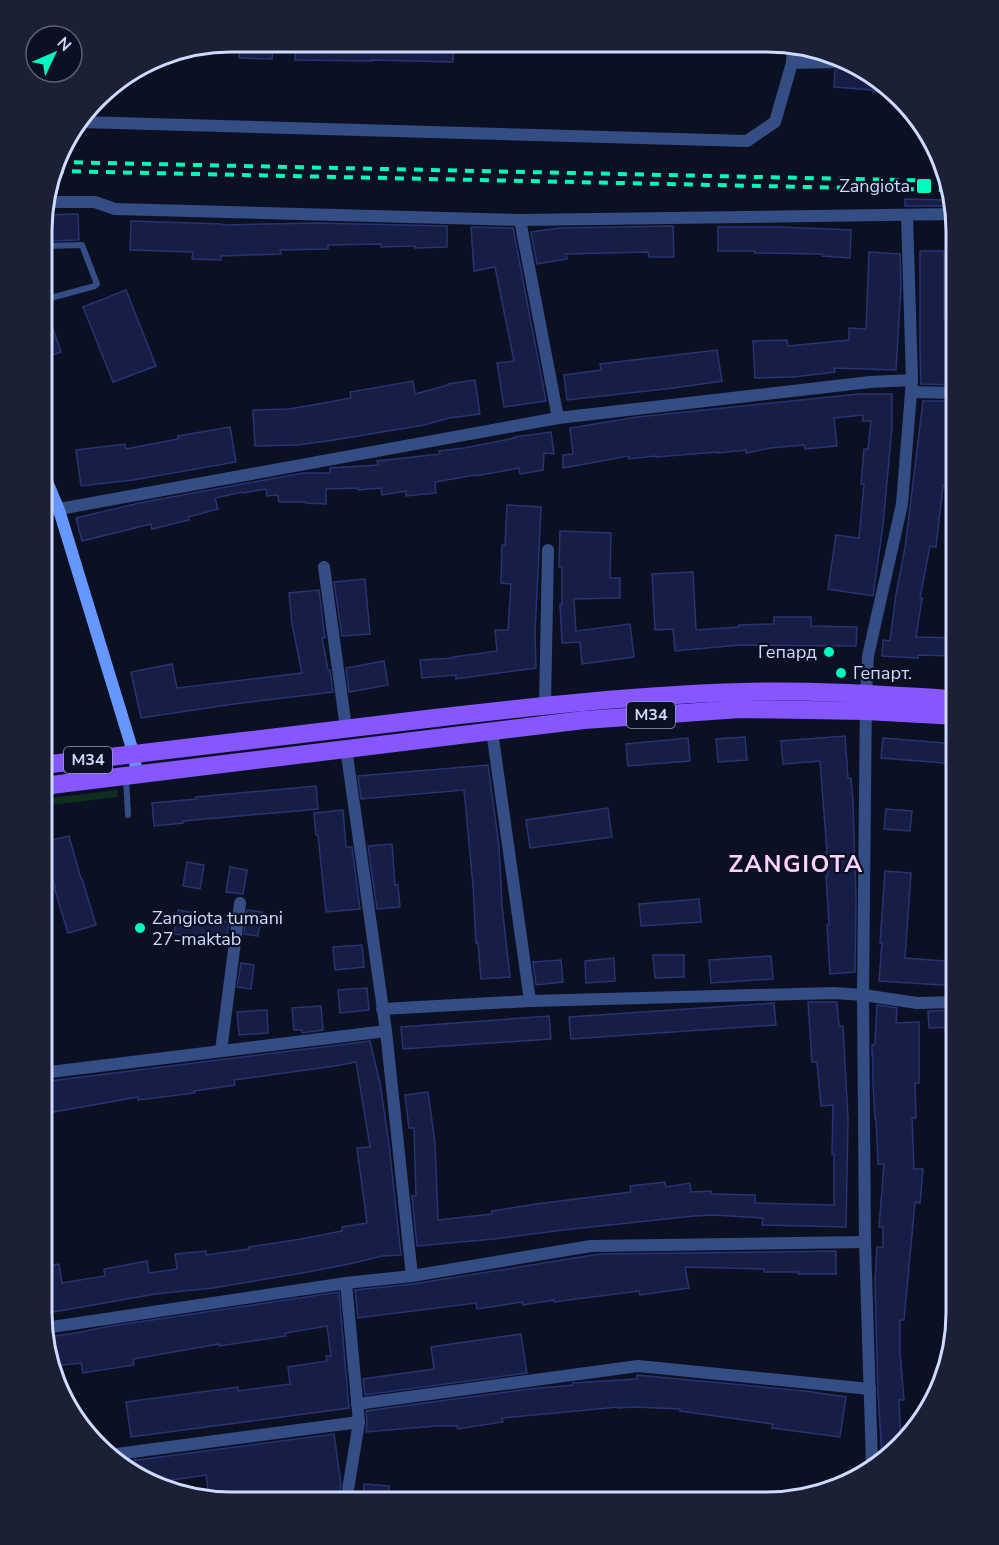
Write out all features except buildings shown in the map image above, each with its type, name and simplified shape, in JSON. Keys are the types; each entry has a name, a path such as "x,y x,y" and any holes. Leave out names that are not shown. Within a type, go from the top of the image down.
{"main road":[{"path":"52,493 134,755 131,776"},
{"name":"M34","path":"52,764 545,705 743,692 784,691 946,714"},
{"name":"M34","path":"52,785 584,720 707,711 783,709 946,699"}],"street":[{"path":"90,122 747,141 775,122 792,54"},
{"path":"792,63 824,62"},
{"path":"55,202 95,202 115,209 520,220 945,214"},
{"path":"872,1459 865,1242 863,995 866,703 868,656 902,504 912,386 907,216"},
{"path":"520,220 558,418"},
{"path":"52,511 558,418 858,384 912,386 946,391"},
{"path":"545,705 548,550"},
{"path":"324,567 346,728"},
{"path":"492,731 530,1001"},
{"path":"346,748 386,1031 412,1276"},
{"path":"221,1052 240,903"},
{"path":"382,1009 530,1001 834,993 863,995 917,1004 946,1003"},
{"path":"52,1072 386,1031"},
{"path":"53,1327 346,1283 412,1276 591,1246 865,1242"},
{"path":"346,1283 359,1422 348,1492"},
{"path":"357,1404 638,1366 870,1389"},
{"path":"120,1454 359,1422"}],"lane":[{"path":"52,246 82,245 97,284 52,298"},
{"path":"128,815 131,776"}],"green space":[{"path":"117,790 118,797 52,805 52,798"}],"railway":[{"path":"66,162 939,181"},
{"path":"63,171 941,190"}],"place":[{"name":"Zangiota","path":"924,186"},
{"name":"Гепард","path":"829,652"},
{"name":"Гепарт.","path":"841,673"},
{"name":"Zangiota tumani 27-maktab","path":"140,928"}],"district":[{"name":"ZANGIOTA","path":"796,864"}]}
